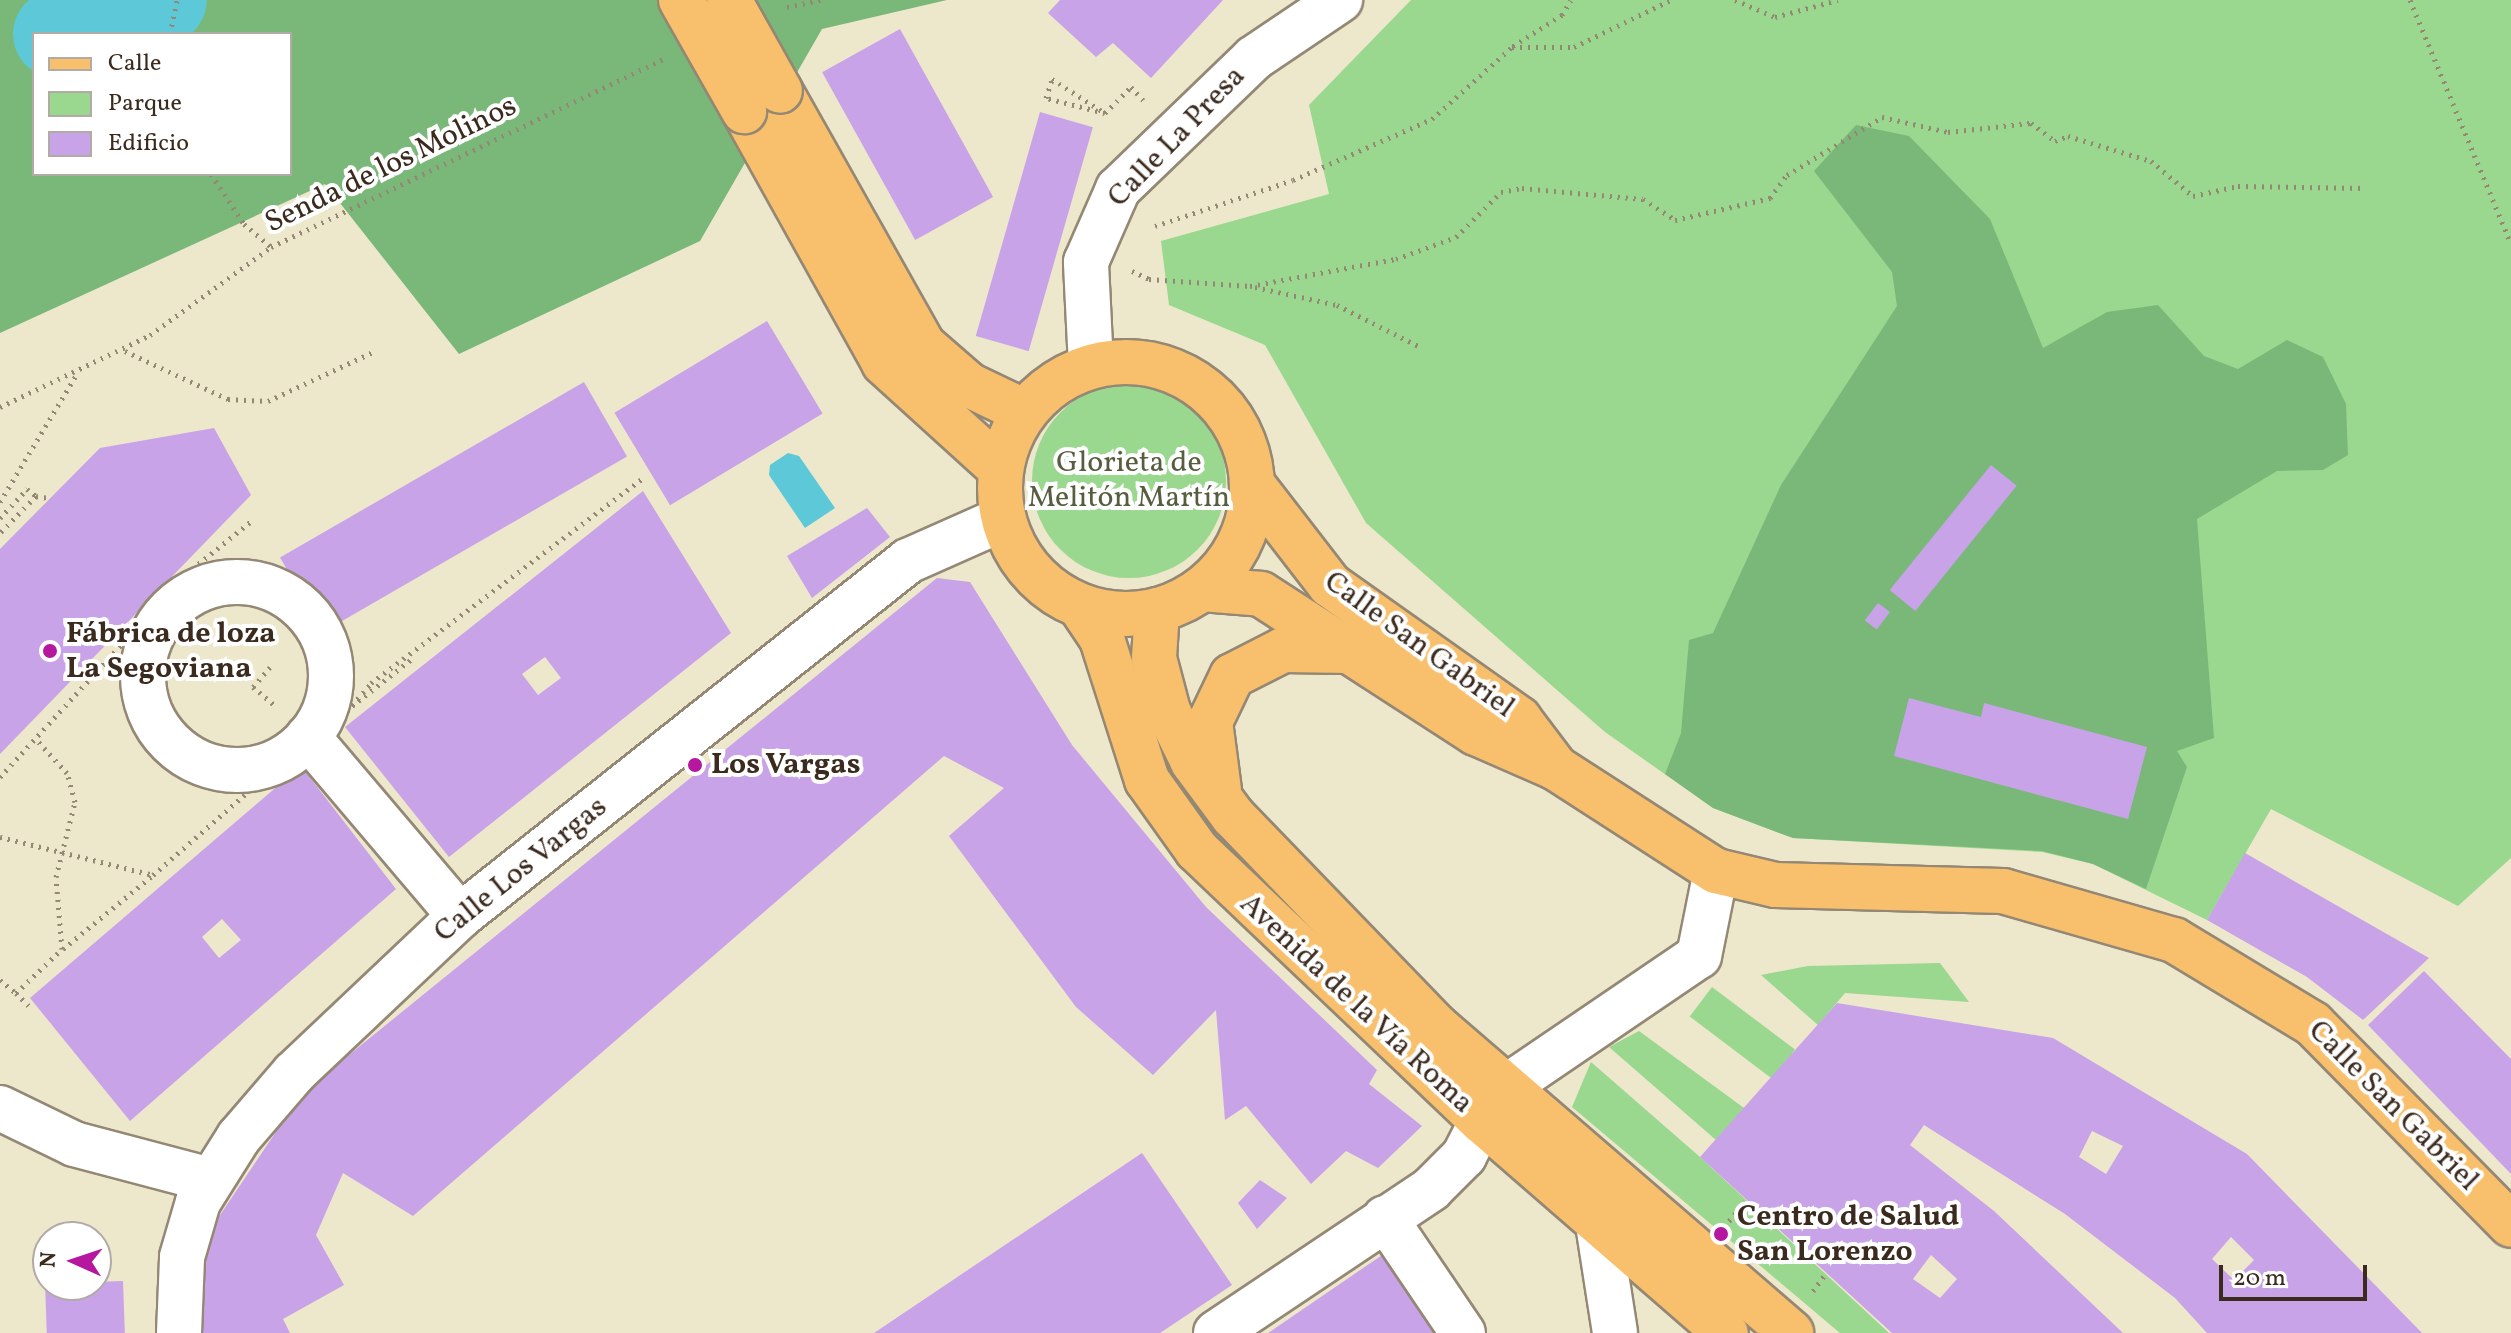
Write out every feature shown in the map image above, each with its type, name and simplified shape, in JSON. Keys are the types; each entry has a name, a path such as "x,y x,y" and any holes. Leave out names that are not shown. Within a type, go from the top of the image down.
{"main road":[{"path":"681,0 762,101 923,345 969,385 1025,412"},
{"path":"729,0 762,101 884,363 1001,469"},
{"path":"1091,366 1164,367 1210,393 1240,434 1252,484 1243,535 1202,589 1157,610 1080,606 1026,565 1003,519 1001,469 1025,412 1053,385 1091,366"},
{"name":"Calle San Gabriel","path":"1252,484 1330,585 1519,719 1556,768"},
{"name":"Calle San Gabriel","path":"1202,589 1261,594 1501,747 1556,768 1716,871 1775,885 2003,891 2174,940 2313,1024 2511,1225"},
{"name":"Avenida de la Vía Roma","path":"1080,606 1102,639 1159,802 1241,900 1494,1104 1707,1263 1791,1333"},
{"name":"Avenida de la Vía Roma","path":"1157,610 1154,658 1168,711 1223,804 1598,1224 1708,1327"},
{"path":"1223,804 1208,746 1225,686 1268,654 1350,651"}],"street":[{"path":"1254,58 1302,0"},
{"name":"Calle La Presa","path":"1091,366 1084,280 1102,214 1126,181 1254,58 1340,0"},
{"name":"Calle Los Vargas","path":"179,1333 182,1257 210,1180 294,1073 460,916 908,561 1003,519"},
{"path":"255,584 310,617 331,677 308,737 270,764 206,765 156,724 144,661 160,621 193,593 255,584"},
{"path":"308,737 460,916"},
{"path":"1216,1333 1449,1173 1494,1104 1699,956 1716,871"},
{"path":"0,1108 125,1159 210,1180"},
{"path":"1385,1218 1463,1333"},
{"path":"1598,1224 1615,1333"},
{"path":"1707,1263 1708,1327"}],"path":[{"path":"170,32 177,0"},
{"path":"771,13 821,0"},
{"path":"1138,232 1293,180 1432,119 1512,47 1562,15 1571,0"},
{"path":"1512,47 1574,47 1671,0"},
{"path":"1735,0 1775,17 1838,0"},
{"path":"2410,0 2511,244"},
{"name":"Senda de los Molinos","path":"0,407 124,350 271,247 675,54"},
{"path":"1052,79 1065,88 1105,113 1046,98 1052,79"},
{"path":"1105,113 1131,87"},
{"path":"1250,286 1396,259 1456,237 1501,192 1522,188 1643,199 1675,220 1770,198 1787,175 1882,117 1948,132 2031,123 2055,141 2068,136 2151,161 2193,196 2238,186 2363,188"},
{"path":"212,176 244,224 271,247"},
{"path":"1149,279 1250,286 1337,305 1422,348"},
{"path":"124,350 228,399 268,401 375,351"},
{"path":"0,502 77,374"},
{"path":"350,707 644,477"},
{"path":"0,518 27,489 36,496 49,498"},
{"path":"0,533 36,496"},
{"path":"0,777 186,574 254,519"},
{"path":"371,683 426,646"},
{"path":"270,667 253,687 272,702"},
{"path":"36,739 72,786 73,821 62,850 56,896 62,949"},
{"path":"16,993 62,949 250,790 270,764"},
{"path":"0,837 153,875"},
{"path":"0,980 30,1007"}],"green space":[{"path":"0,0 947,0 822,29 700,241 459,354 325,184 0,333"},
{"path":"1411,0 2511,0 2511,858 2458,906 2271,809 2207,920 2093,864 2042,852 1793,838 1713,808 1605,732 1366,523 1265,345 1169,305 1161,241 1329,194 1309,105"},
{"path":"1856,125 1909,136 1990,219 2043,348 2107,312 2158,305 2204,356 2238,369 2287,340 2323,357 2346,404 2348,455 2323,470 2277,471 2197,519 2214,738 2177,751 2187,767 2146,889 2093,864 2042,851 1793,838 1713,808 1665,774 1681,733 1689,640 1713,633 1781,485 1897,306 1892,272 1814,171"},
{"name":"Glorieta de Melitón Martín","path":"1129,384 1166,392 1197,413 1218,444 1226,481 1218,518 1197,549 1166,570 1129,578 1092,570 1061,549 1040,518 1032,481 1040,444 1061,413 1092,392"},
{"path":"1940,963 1969,1002 1845,993 1818,1025 1761,975 1808,966"},
{"path":"1712,987 1795,1050 1773,1079 1690,1017"},
{"path":"1639,1031 1744,1108 1716,1140 1609,1047"},
{"path":"1591,1062 1700,1157 1889,1333 1840,1333 1572,1107"}],"water":[{"path":"788,453 799,456 835,508 805,528 769,475 770,465"}],"building":[{"path":"1060,0 1223,0 1151,78 1113,43 1096,57 1048,13"},
{"path":"900,29 993,197 915,240 822,72"},
{"path":"1040,112 1093,127 1029,351 976,336"},
{"path":"767,321 823,414 670,505 614,413"},
{"path":"584,382 627,456 323,632 280,558"},
{"name":"Fábrica de loza La Segoviana","path":"214,428 251,495 0,754 0,549 100,448"},
{"path":"1991,465 2017,486 1915,611 1890,590"},
{"path":"643,491 731,633 449,857 345,727","holes":["545,657 561,678 538,695 522,674"]},
{"path":"867,508 890,537 812,598 787,556"},
{"path":"937,578 970,582 1072,745 1206,907 1377,1070 1369,1084 1422,1126 1378,1168 1346,1151 1311,1184 1246,1106 1225,1120 1216,1010 1153,1075 1076,1007 949,836 1004,788 944,756 413,1216 343,1173 316,1235 344,1285 283,1319 290,1333 201,1333 199,1261 216,1221 302,1093"},
{"path":"1878,603 1890,612 1877,630 1865,621"},
{"path":"1909,698 1981,717 1984,703 2147,747 2128,819 1894,756"},
{"path":"301,766 396,889 130,1121 30,998","holes":["222,919 241,940 219,958 202,937"]},
{"path":"2245,853 2429,958 2363,1020 2307,977 2207,920"},
{"path":"2424,971 2511,1059 2511,1174 2368,1025"},
{"path":"1837,1003 2053,1038 2247,1154 2422,1333 2207,1333 2175,1298 2065,1214 1924,1125 1910,1145 1994,1211 2123,1333 1892,1333 1700,1157","holes":["2092,1131 2123,1146 2106,1174 2079,1157","2231,1237 2254,1260 2234,1280 2212,1259","1931,1255 1957,1279 1940,1298 1913,1279"]},
{"path":"1142,1153 1232,1285 1160,1333 874,1333"},
{"path":"1260,1180 1287,1198 1257,1229 1238,1203"},
{"path":"1391,1249 1446,1333 1268,1333"},
{"path":"112,1281 123,1281 125,1333 47,1333 46,1301 112,1301"}],"waterway":[{"path":"63,32 163,0"}],"place":[{"name":"Fábrica de loza La Segoviana","path":"50,651"},
{"name":"Los Vargas","path":"695,765"},
{"name":"Centro de Salud San Lorenzo","path":"1721,1234"}]}
